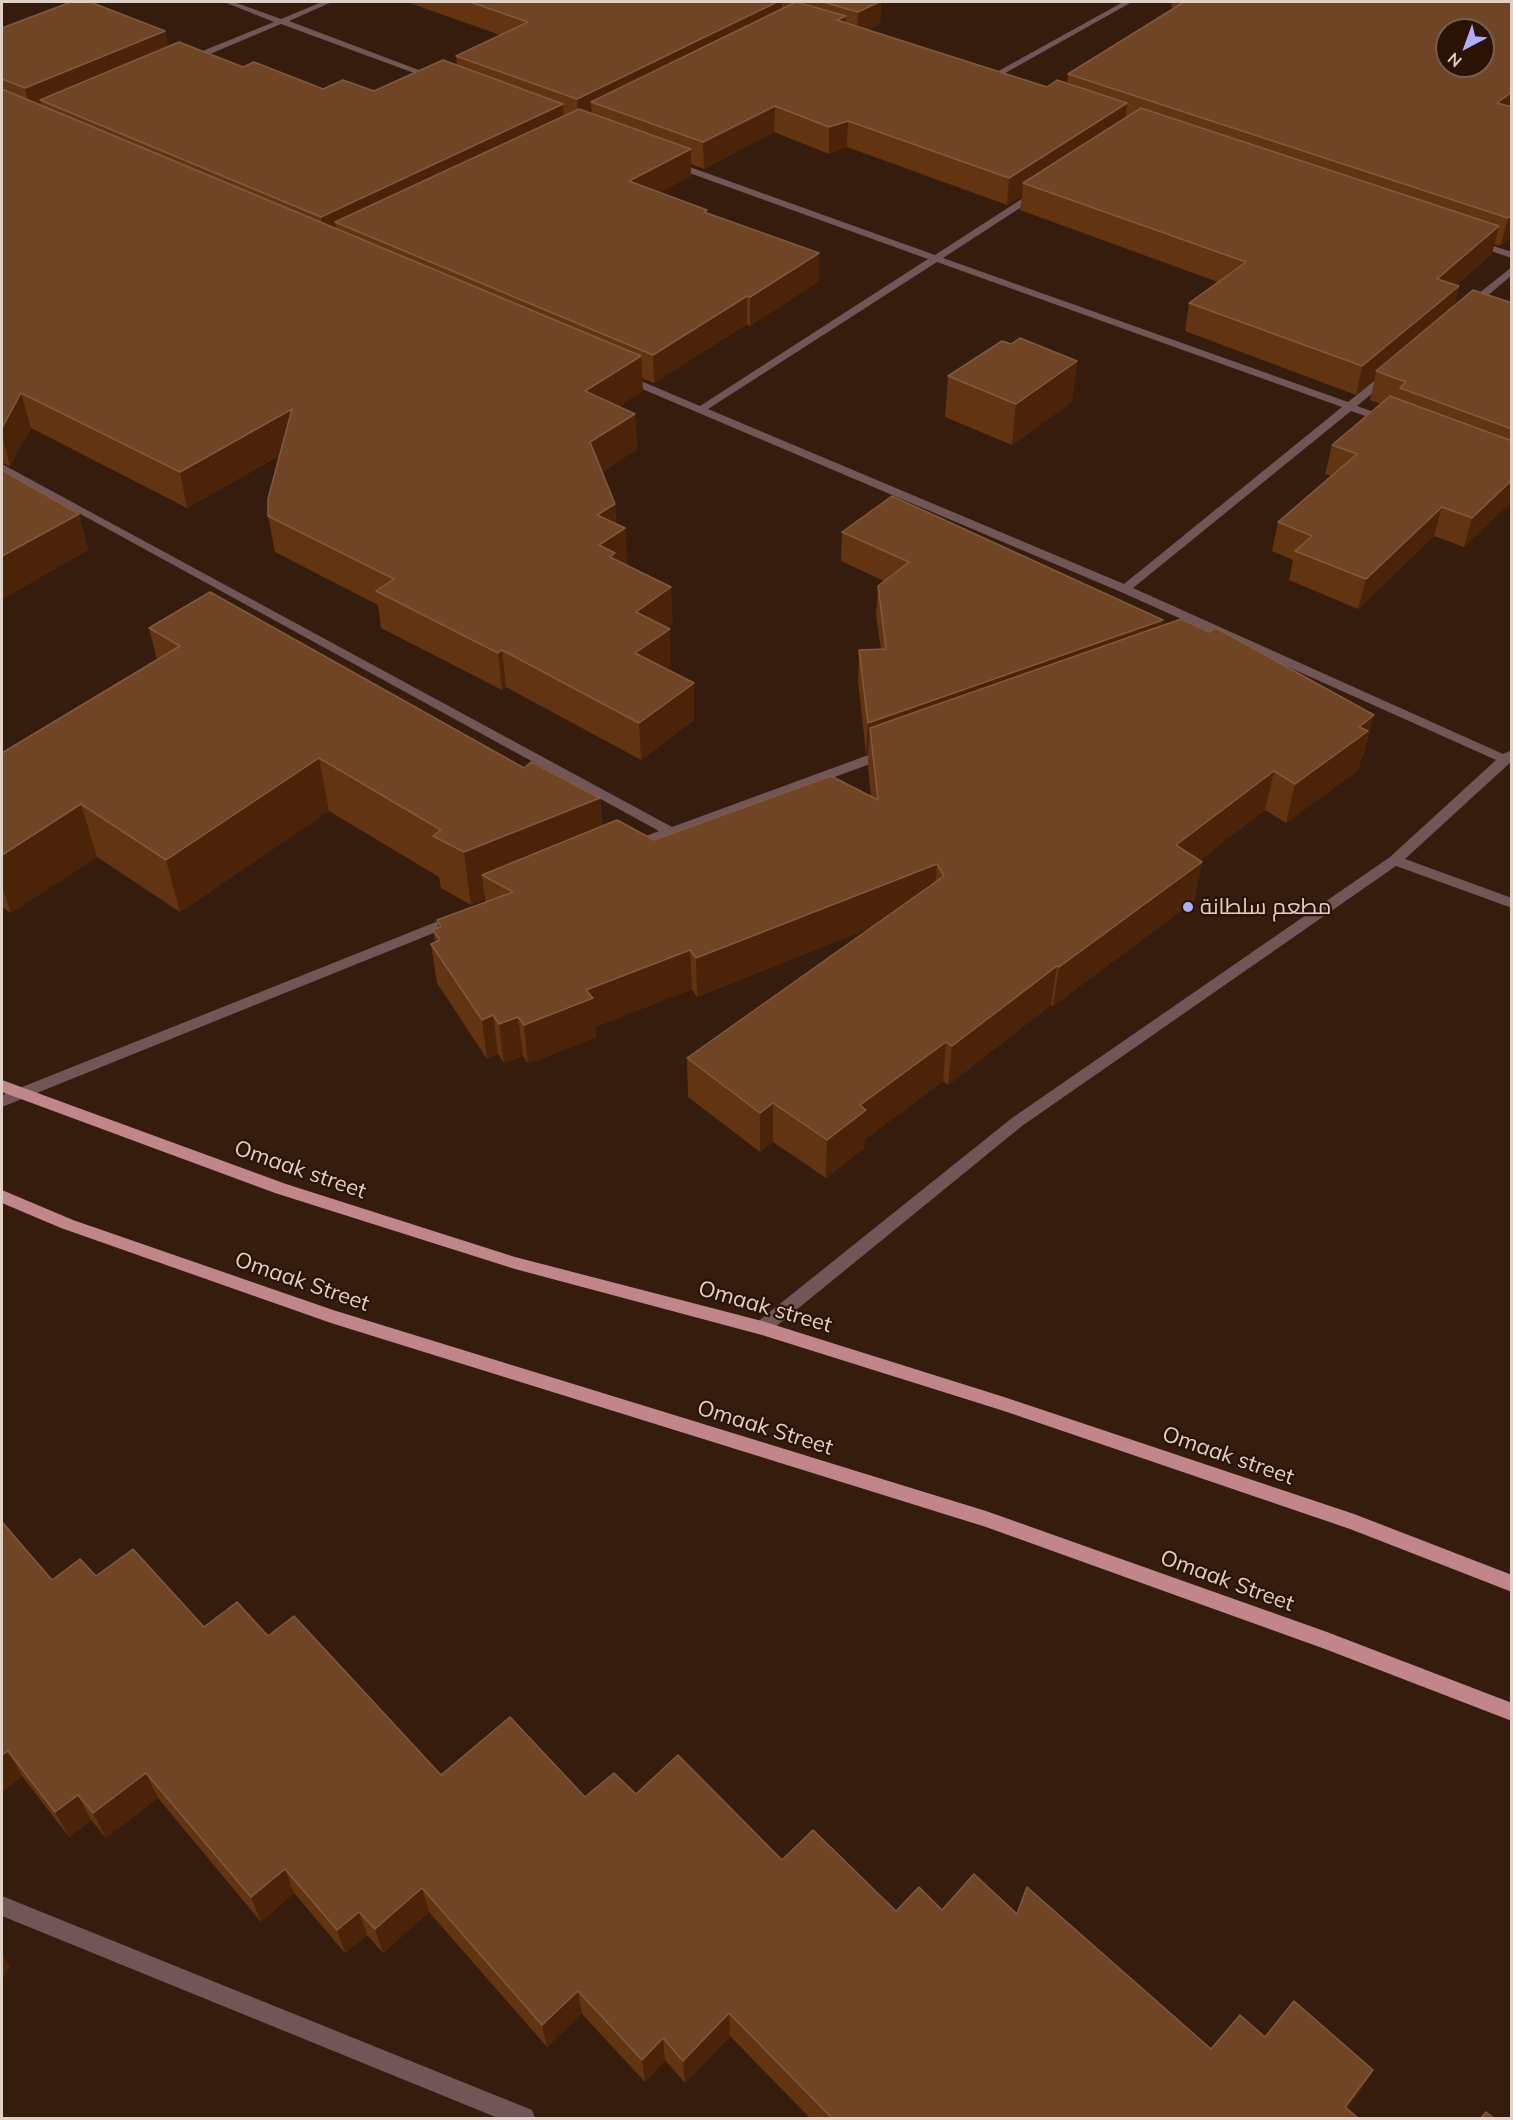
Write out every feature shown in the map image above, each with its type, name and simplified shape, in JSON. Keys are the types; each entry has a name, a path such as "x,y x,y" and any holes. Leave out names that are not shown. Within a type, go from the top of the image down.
{"main road":[{"name":"Omaak street","path":"2,1086 281,1189 515,1263 762,1328 1004,1404 1354,1522 1512,1584"},
{"name":"Omaak Street","path":"2,1196 67,1224 331,1316 986,1519 1327,1641 1512,1712"}],"street":[{"path":"228,2 446,81"},
{"path":"183,62 328,2"},
{"path":"988,79 1128,2"},
{"path":"976,76 999,83"},
{"path":"668,162 1394,423"},
{"path":"700,410 1045,188"},
{"path":"1467,240 1512,255"},
{"path":"1458,316 1512,270"},
{"path":"1125,589 1396,369"},
{"path":"614,374 1125,589 1508,756 1395,860 1017,1122 762,1328"},
{"path":"2,467 669,831"},
{"path":"1201,641 1223,633"},
{"path":"615,853 669,831 902,748"},
{"path":"1395,860 1512,903"},
{"path":"2,1101 473,912"},
{"path":"2,1906 524,2118"}],"building":[{"path":"71,2 90,2 165,31 25,88 2,79 2,28"},
{"path":"470,2 777,2 577,99 456,56 528,22"},
{"path":"796,2 846,16 837,20 1047,87 1057,80 1127,103 1009,178 848,121 829,127 775,106 703,142 591,102"},
{"path":"823,2 879,2 858,12"},
{"path":"1184,2 1512,2 1512,92 1497,103 1512,107 1512,215 1508,218 1068,74"},
{"path":"179,42 243,67 254,62 323,89 343,80 374,91 443,60 563,104 321,217 40,100"},
{"path":"2,89 641,356 585,391 635,414 590,442 615,504 597,515 625,528 599,545 615,553 610,557 671,587 636,612 670,629 635,653 694,683 639,723 502,650 498,653 376,591 394,579 268,516 268,499 292,409 180,472 21,393 2,428"},
{"path":"1141,108 1499,226 1437,279 1459,286 1362,366 1189,303 1246,262 1023,183"},
{"path":"579,109 691,149 629,181 707,210 704,212 819,253 653,355 335,222"},
{"path":"1473,290 1512,303 1512,429 1400,388 1406,382 1376,371"},
{"path":"1020,338 1077,361 1016,404 948,376 1002,341 1011,344"},
{"path":"1390,396 1512,441 1512,480 1472,518 1442,507 1366,579 1295,551 1312,536 1278,522 1357,454 1332,445"},
{"path":"2,470 79,514 2,556"},
{"path":"892,496 1163,620 868,723 859,650 886,649 878,586 909,562 842,532"},
{"path":"210,592 524,768 531,762 600,798 464,852 433,836 441,830 319,758 166,860 81,804 2,855 2,753 180,646 149,628"},
{"path":"1181,619 1209,632 1216,628 1374,715 1359,727 1368,731 1295,784 1274,771 1176,845 1202,862 1059,967 1057,966 952,1046 946,1042 860,1105 866,1110 827,1140 773,1103 760,1113 687,1058 944,876 937,864 696,958 690,950 586,990 593,998 524,1025 518,1017 499,1024 493,1015 482,1020 431,944 440,940 433,930 441,927 437,920 513,892 482,875 617,820 654,840 831,776 878,800 870,728"},
{"path":"2,1522 52,1580 80,1559 96,1576 133,1549 204,1627 237,1602 268,1636 294,1616 441,1775 510,1717 585,1797 614,1773 636,1794 678,1755 782,1860 813,1830 896,1911 919,1887 942,1910 974,1874 1017,1914 1027,1887 1211,2049 1240,2015 1265,2037 1294,2001 1373,2070 1345,2107 1357,2117 832,2118 729,2013 683,2061 663,2038 642,2060 578,1991 542,2025 422,1888 375,1929 359,1912 337,1930 285,1869 251,1897 146,1773 93,1813 78,1795 55,1812 8,1751 2,1755"},
{"path":"1486,2112 1494,2118 1481,2118"}],"place":[{"name":"مطعم سلطانة","path":"1188,907"}]}
